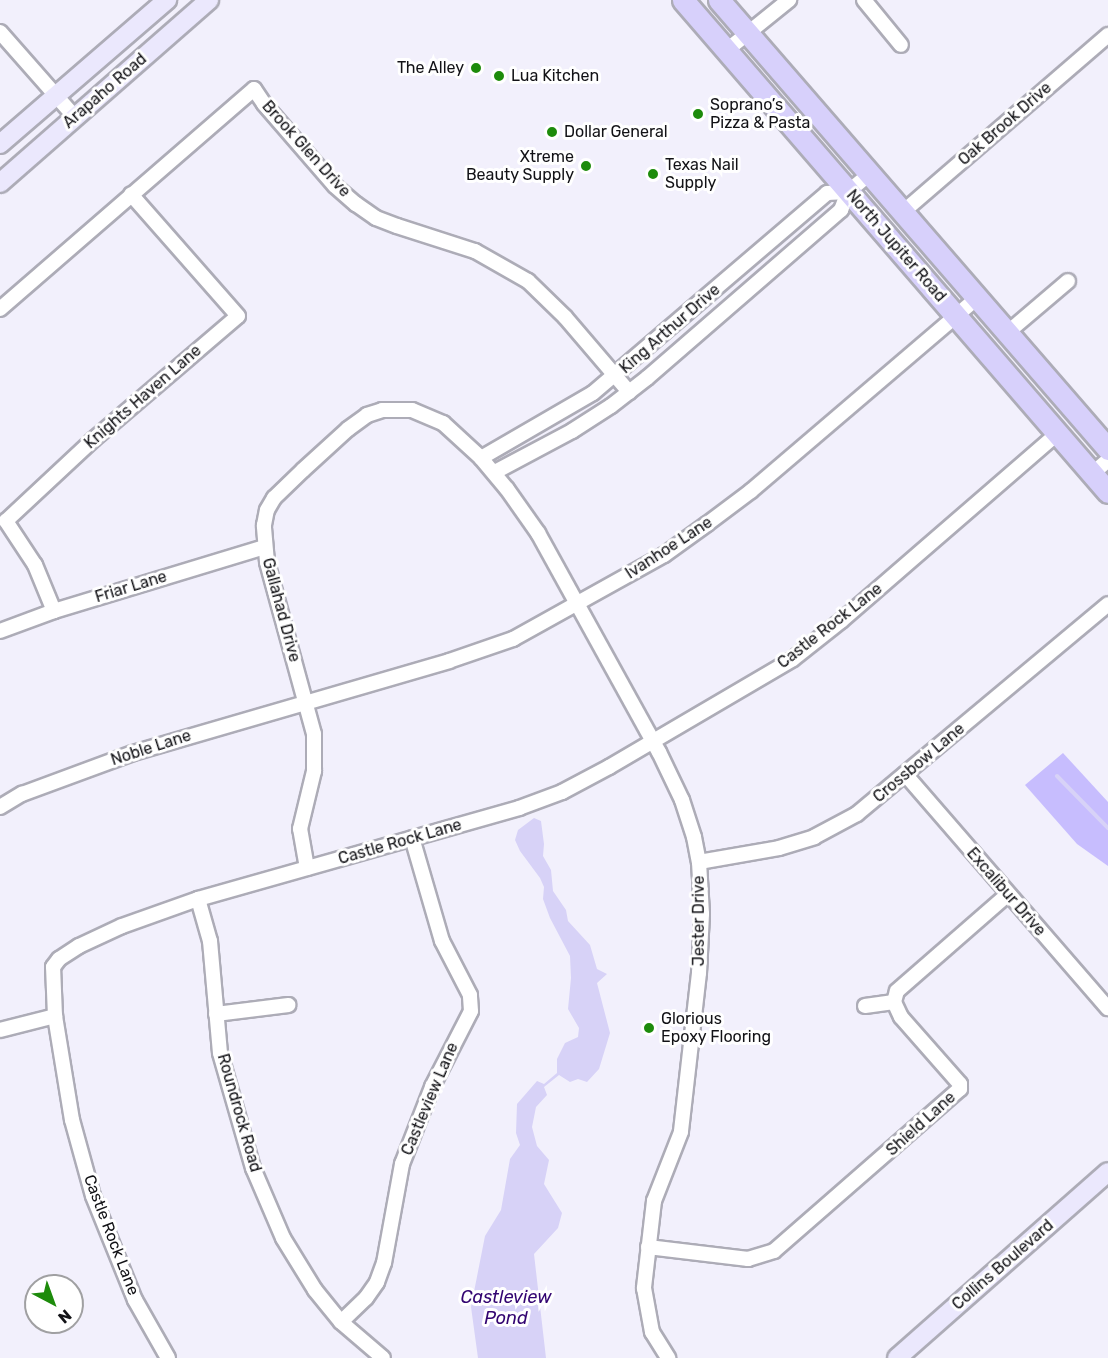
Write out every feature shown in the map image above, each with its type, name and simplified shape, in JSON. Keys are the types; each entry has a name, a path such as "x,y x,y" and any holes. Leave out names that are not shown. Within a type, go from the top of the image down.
{"main road":[{"name":"Arapaho Road","path":"0,144 166,0"},
{"name":"Arapaho Road","path":"0,183 209,0"},
{"name":"North Jupiter Road","path":"683,0 1108,492"},
{"name":"North Jupiter Road","path":"719,0 1108,449"},
{"name":"Collins Boulevard","path":"897,1358 1108,1172"}],"street":[{"path":"727,50 789,0"},
{"path":"864,0 901,45"},
{"path":"0,32 75,117"},
{"name":"Oak Brook Drive","path":"903,212 1108,35"},
{"name":"Brook Glen Drive","path":"1,305 254,89 264,104 335,186 356,204 376,218 475,250 528,281 565,317 629,392"},
{"name":"King Arthur Drive","path":"495,472 572,431 629,392 841,210 848,192 870,173"},
{"name":"King Arthur Drive","path":"481,458 556,416 615,376 827,193 848,192"},
{"name":"Knights Haven Lane","path":"54,611 35,565 6,521 94,440 238,316 131,194"},
{"path":"1007,333 1068,281"},
{"name":"Ivanhoe Lane","path":"306,701 488,649 664,555 760,483 977,298"},
{"name":"Gallahad Drive","path":"307,868 300,829 312,782 316,752 306,701 264,547 267,510 274,498 348,429 367,416 397,409 412,410 433,417 481,458"},
{"name":"Castle Rock Lane","path":"168,1358 135,1300 93,1196 72,1120 55,1016 52,967 58,959 122,926 198,899 519,807 562,792 793,658 841,621 1057,434"},
{"name":"Jester Drive","path":"481,458 495,472 538,533 653,741 682,800 699,862 702,914 699,973 681,1132 654,1201 644,1288 652,1332 665,1357"},
{"path":"1092,474 1108,460"},
{"name":"Friar Lane","path":"0,632 54,611 264,547"},
{"name":"Crossbow Lane","path":"699,862 779,848 814,837 857,814 1108,604"},
{"name":"Noble Lane","path":"0,807 22,795 82,770 306,701"},
{"name":"Excalibur Drive","path":"905,774 1108,1008"},
{"name":"Castleview Lane","path":"341,1322 366,1298 377,1282 384,1263 402,1164 432,1087 471,1011 470,995 442,941 412,838"},
{"path":"865,1006 894,1002 897,991 1008,894"},
{"name":"Roundrock Road","path":"198,899 210,941 220,1053 253,1168 283,1238 315,1290 341,1322 383,1358"},
{"name":"Shield Lane","path":"648,1247 748,1259 774,1251 960,1089 960,1084 912,1031 894,1002"},
{"path":"216,1014 288,1005"},
{"path":"0,1030 55,1016"}],"shaded area":[{"path":"1063,753 1108,802 1108,866 1077,844 1025,785"}],"water":[{"name":"Castleview Pond","path":"534,818 541,821 543,856 551,870 553,891 566,910 568,921 590,945 597,969 607,974 597,983 610,1033 599,1069 587,1082 578,1079 570,1082 559,1075 544,1087 547,1095 536,1107 532,1127 537,1146 549,1160 544,1184 562,1213 558,1228 534,1254 546,1358 478,1358 471,1307 485,1236 501,1210 510,1159 520,1145 516,1133 517,1104 537,1081 544,1084 557,1073 557,1059 565,1043 578,1037 579,1028 568,1009 571,978 570,956 550,918 543,899 544,887 540,878 520,851 515,840 518,830"}],"waterway":[{"path":"1057,776 1108,828"}],"place":[{"name":"The Alley","path":"476,68"},
{"name":"Lua Kitchen","path":"499,76"},
{"name":"Soprano’s Pizza & Pasta","path":"698,114"},
{"name":"Dollar General","path":"552,132"},
{"name":"Xtreme Beauty Supply","path":"586,166"},
{"name":"Texas Nail Supply","path":"653,174"},
{"name":"Glorious Epoxy Flooring","path":"649,1028"}]}
